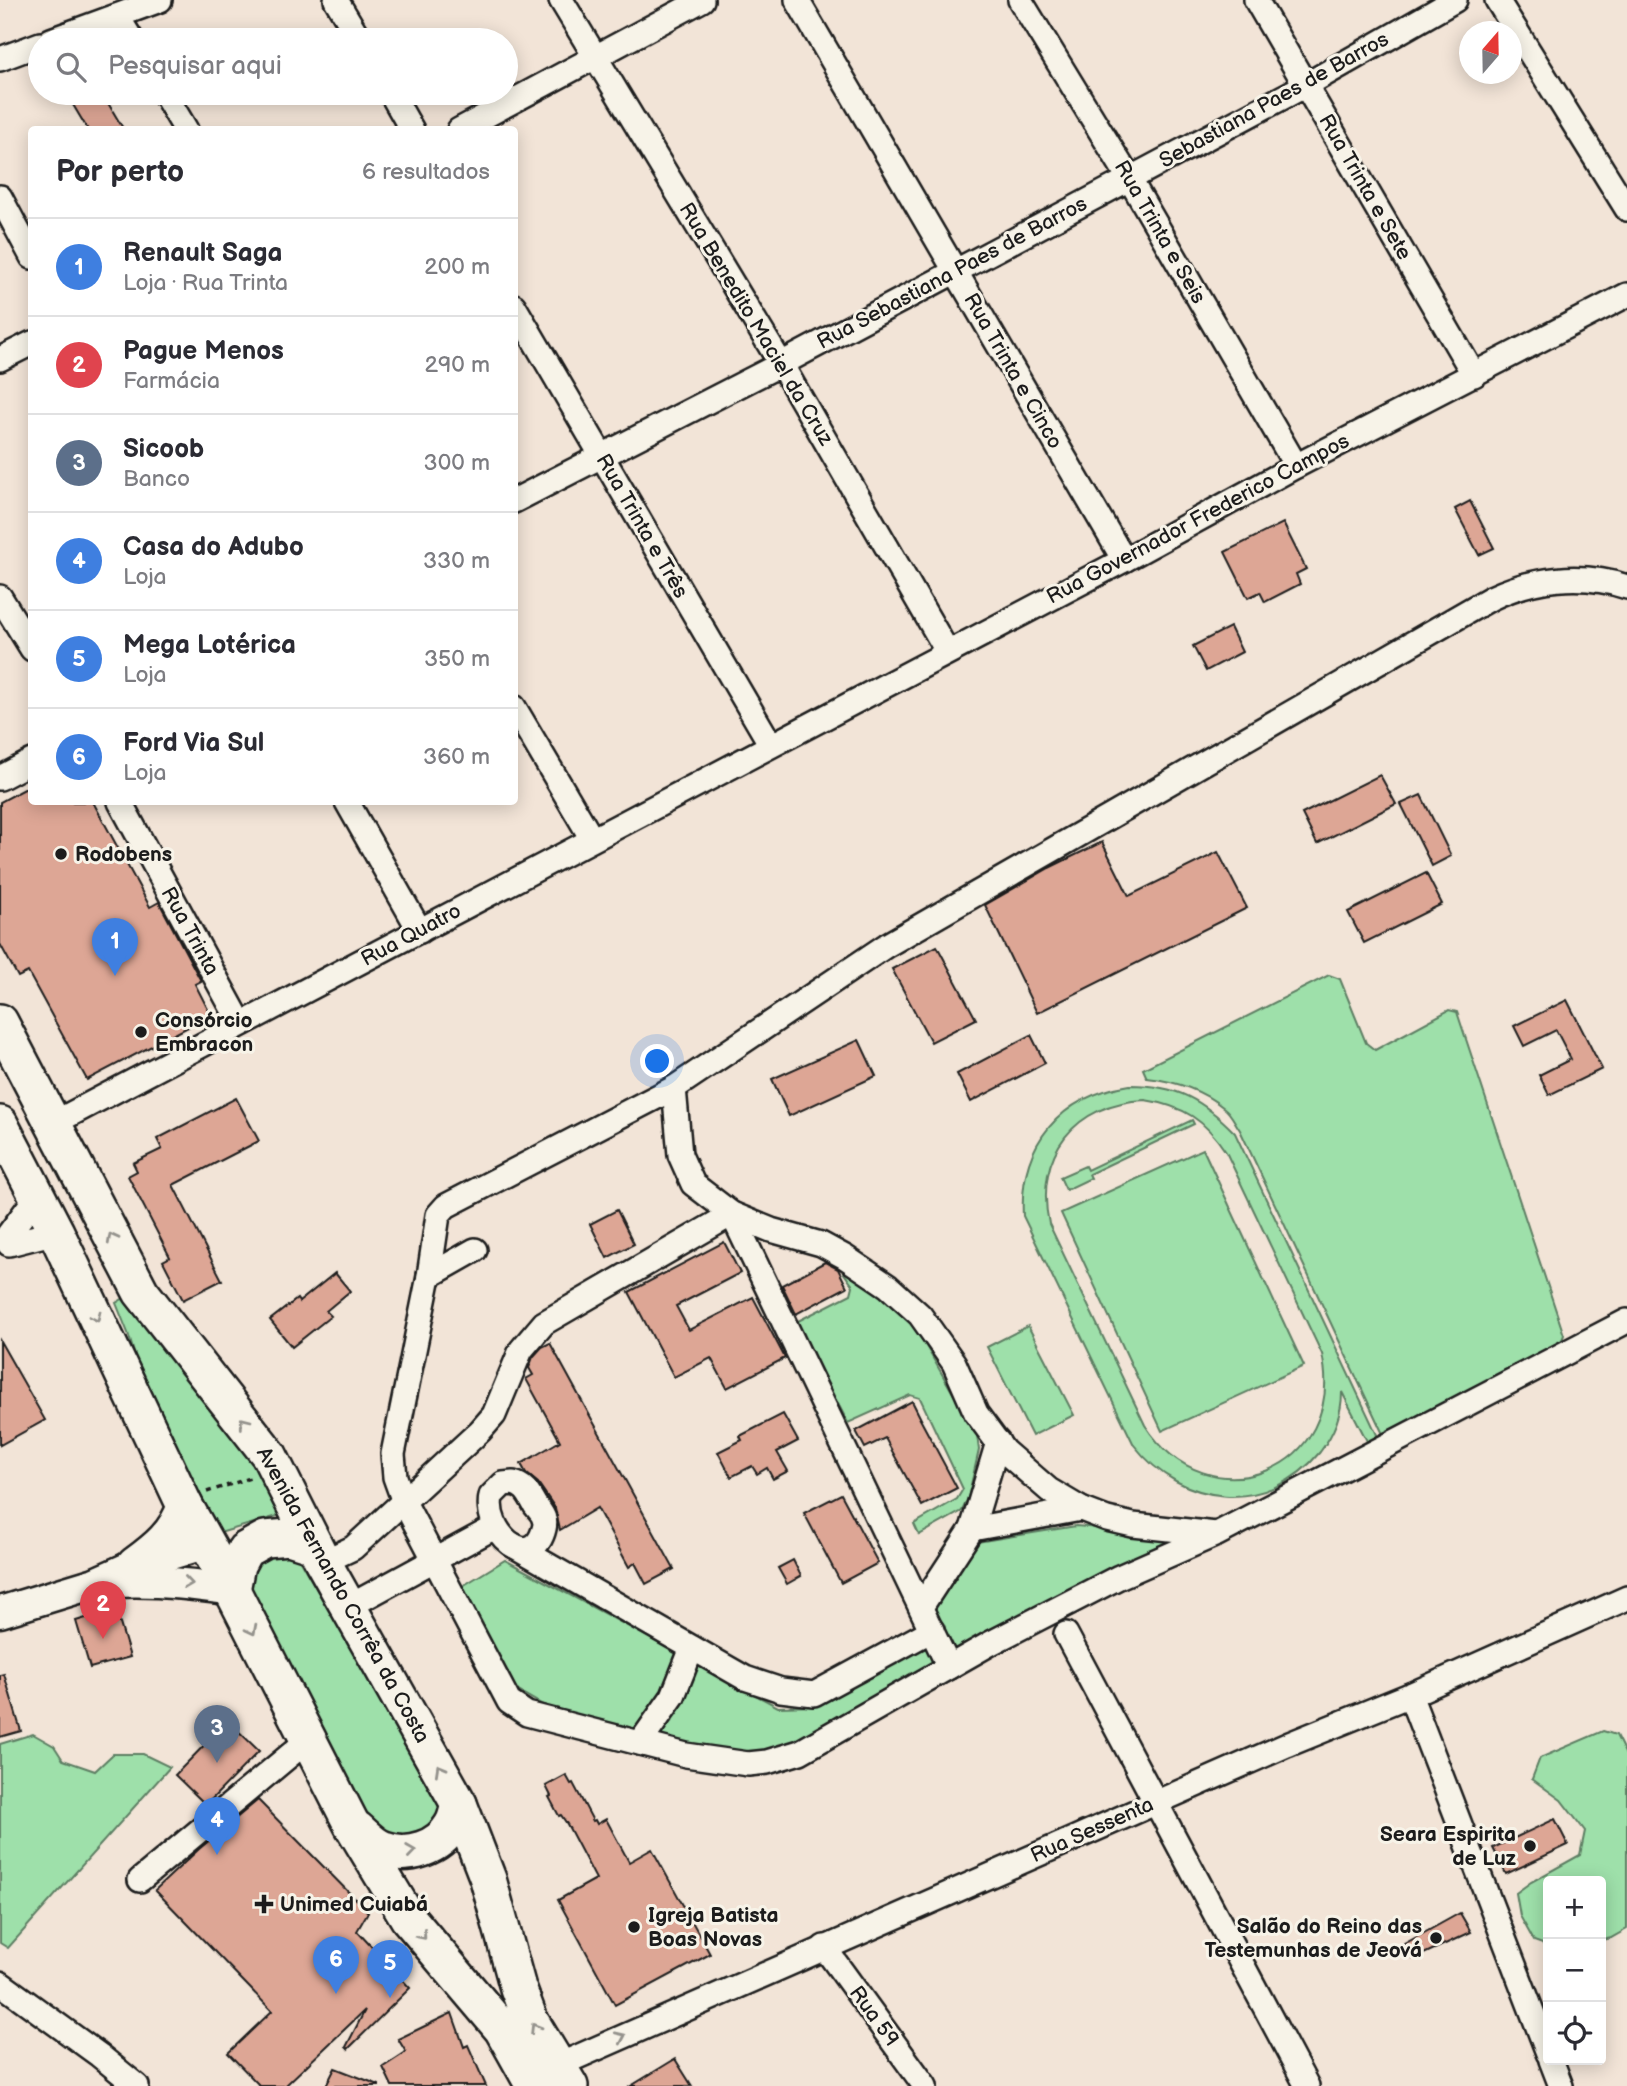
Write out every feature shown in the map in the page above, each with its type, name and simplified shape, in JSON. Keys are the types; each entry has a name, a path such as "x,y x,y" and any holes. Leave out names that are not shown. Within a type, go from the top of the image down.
{"highway":[{"name":"Avenida Fernando Corrêa da Costa","path":"0,1022 141,1292 269,1455 318,1553 459,1804 488,1879 518,1988 554,2079"},
{"path":"0,1124 195,1499 207,1543 352,1825 408,1919 502,2029 554,2079"},
{"path":"135,1565 172,1533 195,1499"},
{"path":"207,1543 289,1537 318,1553"},
{"path":"232,1590 237,1565 246,1550 265,1539"},
{"path":"352,1825 381,1849 399,1853 425,1849 444,1836 454,1824 459,1804"}],"main road":[{"path":"0,1612 95,1583 135,1565 207,1543"},
{"path":"95,1583 167,1581 232,1590"}],"street":[{"path":"84,28 160,0"},
{"path":"336,0 353,28"},
{"name":"Rua Benedito Maciel da Cruz","path":"561,0 781,364 947,651"},
{"path":"518,99 702,0"},
{"name":"Rua Trinta e Cinco","path":"797,0 1124,560"},
{"name":"Rua Trinta e Seis","path":"1020,0 1129,178 1296,466"},
{"name":"Rua Trinta e Sete","path":"1256,0 1474,375"},
{"name":"Sebastiana Paes de Barros","path":"1129,178 1306,85 1455,0"},
{"path":"1497,0 1627,209"},
{"path":"117,16 124,28"},
{"path":"0,59 28,48"},
{"path":"171,105 184,126"},
{"path":"398,105 410,126"},
{"path":"467,126 506,105"},
{"name":"Rua Sebastiana Paes de Barros","path":"518,499 781,364 1129,178"},
{"path":"0,197 28,250"},
{"name":"Rua Governador Frederico Campos","path":"771,745 1124,560 1296,466 1627,295"},
{"name":"Rua Trinta e Três","path":"518,313 771,745"},
{"path":"0,359 28,344"},
{"path":"1627,587 1590,579 1563,578 1532,582 1490,598 887,945 674,1088 446,1206 438,1215 429,1276 393,1454 395,1477 404,1502 509,1702 527,1714 685,1755 748,1764 767,1762 800,1752 949,1667 1119,1577 1217,1534 1627,1321"},
{"path":"0,597 28,642"},
{"path":"518,714 592,839"},
{"name":"Rua Quatro","path":"52,1124 771,745"},
{"path":"0,778 28,763"},
{"name":"Rua Trinta","path":"122,805 241,1024"},
{"path":"349,805 420,931"},
{"path":"674,1088 680,1155 693,1184 732,1214 771,1230 821,1244 888,1286 920,1315 934,1334 954,1363 976,1412 1004,1451 1049,1490 1081,1509 1107,1519 1133,1525 1217,1534"},
{"path":"37,1196 7,1242 56,1232"},
{"path":"318,1553 353,1548 480,1432 494,1415 521,1350 544,1324 732,1214"},
{"path":"732,1214 949,1667"},
{"path":"429,1276 475,1250"},
{"path":"921,1607 972,1529 998,1443"},
{"path":"512,1544 529,1548 536,1545 544,1529 545,1520 524,1486 513,1483 503,1484 491,1496 491,1514 503,1539 745,1678 781,1690 814,1694 932,1630"},
{"path":"972,1529 1081,1509"},
{"path":"348,1607 495,1527"},
{"name":"Rua Sessenta","path":"554,2079 824,1947 1627,1598"},
{"path":"1066,1634 1307,2086"},
{"path":"640,1743 673,1696 692,1648"},
{"path":"1409,1695 1543,2040"},
{"path":"140,1880 308,1740"},
{"name":"Rua 59","path":"824,1947 925,2086"},
{"path":"0,1983 137,2086"},
{"path":"1553,2065 1561,2086"}],"path":[{"path":"195,1499 258,1476"}],"green space":[{"path":"1329,975 1340,979 1366,1043 1375,1050 1449,1010 1457,1012 1564,1335 1561,1342 1387,1435 1382,1432 1231,1115 1197,1091 1167,1081 1147,1078 1143,1069"},
{"path":"1130,1085 1175,1091 1200,1103 1235,1133 1379,1439 1369,1445 1342,1392 1336,1424 1329,1439 1299,1473 1276,1487 1251,1494 1226,1496 1200,1491 1176,1481 1154,1466 1134,1445 1023,1216 1028,1167 1037,1146 1064,1112 1105,1091","holes":["1145,1100 1192,1116 1210,1131 1226,1152 1322,1354 1324,1394 1314,1428 1294,1454 1267,1470 1236,1477 1203,1472 1172,1455 1145,1425 1049,1224 1046,1199 1048,1176 1054,1155 1065,1137 1080,1122 1098,1111 1120,1103"]},
{"path":"1192,1120 1194,1124 1089,1174 1091,1178 1066,1190 1060,1177 1085,1166 1087,1170"},
{"path":"1203,1149 1304,1366 1162,1431 1061,1213"},
{"path":"847,1269 915,1327 977,1435 979,1450 968,1498 962,1511 919,1535 914,1524 957,1499 963,1489 920,1398 910,1395 848,1423 796,1322 851,1294 853,1286 843,1272"},
{"path":"129,1295 240,1438 281,1515 206,1537 153,1415 116,1303"},
{"path":"1028,1326 1074,1415 1032,1436 987,1347"},
{"path":"1076,1526 1179,1535 1184,1541 954,1655 930,1608 977,1542"},
{"path":"265,1547 299,1559 445,1801 438,1832 381,1840 241,1591"},
{"path":"505,1560 778,1707 815,1706 926,1643 937,1664 799,1741 768,1752 720,1752 550,1709 515,1689 461,1587"},
{"path":"1603,1731 1616,1735 1627,1757 1627,1929 1611,1938 1606,1939 1606,1876 1543,1876 1543,1944 1534,1941 1520,1916 1516,1893 1531,1882 1580,1855 1585,1831 1561,1800 1532,1779 1540,1758"},
{"path":"33,1734 54,1746 63,1760 95,1771 113,1754 143,1754 170,1767 8,1948 0,1943 0,1744"}],"building":[{"path":"73,105 109,105 122,126 86,126"},
{"path":"1470,501 1494,548 1479,555 1455,509"},
{"path":"1283,523 1306,569 1296,574 1300,584 1265,602 1260,592 1248,598 1225,552"},
{"path":"1230,627 1242,652 1206,671 1193,646"},
{"path":"1380,775 1396,804 1317,844 1302,814"},
{"path":"28,787 28,805 95,805 150,907 159,902 201,981 195,984 211,1015 87,1080 28,972 18,977 0,944 0,802"},
{"path":"1421,795 1451,856 1432,866 1401,804"},
{"path":"1102,842 1129,896 1218,852 1247,908 1037,1013 985,905 1049,868"},
{"path":"1426,873 1442,904 1364,943 1348,912"},
{"path":"937,946 976,1019 931,1042 892,969"},
{"path":"1567,1000 1602,1069 1549,1095 1539,1075 1571,1059 1556,1030 1524,1046 1514,1026"},
{"path":"1031,1035 1045,1063 971,1102 957,1074"},
{"path":"859,1040 876,1076 789,1116 772,1079"},
{"path":"236,1098 259,1141 173,1185 222,1280 183,1300 163,1261 170,1257 128,1176 137,1171 133,1163 162,1149 157,1139"},
{"path":"617,1210 634,1244 607,1258 590,1224"},
{"path":"724,1242 740,1273 676,1306 689,1330 753,1297 785,1358 727,1388 711,1358 674,1377 629,1292"},
{"path":"825,1262 838,1269 847,1287 796,1314 782,1285"},
{"path":"335,1273 350,1291 326,1311 331,1316 292,1347 270,1320 297,1299 299,1302"},
{"path":"0,1341 45,1420 0,1445"},
{"path":"550,1343 674,1569 646,1584 635,1563 629,1567 597,1508 560,1530 555,1508 521,1464 560,1441 526,1379 533,1375 529,1368 533,1357"},
{"path":"912,1401 957,1488 922,1506 885,1438 865,1448 856,1431"},
{"path":"783,1414 798,1441 777,1452 788,1471 773,1479 767,1468 757,1474 752,1466 731,1477 718,1452 742,1440 740,1436"},
{"path":"841,1494 878,1563 841,1583 804,1513"},
{"path":"793,1560 801,1576 787,1584 778,1568"},
{"path":"109,1611 118,1617 130,1657 90,1668 76,1621"},
{"path":"4,1674 21,1731 0,1737 0,1675"},
{"path":"228,1721 259,1751 206,1805 175,1775"},
{"name":"Igreja Batista Boas Novas","path":"566,1775 593,1821 597,1824 606,1819 629,1862 652,1849 710,1954 615,2005 558,1900 596,1879 567,1824 561,1815 559,1816 549,1797 551,1796 546,1786"},
{"path":"258,1800 368,1912 357,1931 410,1988 348,2049 346,2047 365,2010 285,2086 260,2086 228,2053 272,2011 155,1890"},
{"name":"Seara Espirita de Luz","path":"1555,1819 1568,1845 1506,1874 1493,1848"},
{"name":"Salão do Reino das Testemunhas de Jeová","path":"1460,1913 1471,1932 1413,1959 1404,1944"},
{"path":"452,2013 464,2047 468,2045 486,2086 392,2086 383,2067 406,2052 398,2039"},
{"path":"675,2059 692,2086 631,2086"},
{"path":"335,2068 379,2085 379,2086 326,2086"}],"place":[{"name":"Rodobens","path":"61,854"},
{"name":"Renault Saga","path":"115,976"},
{"name":"Consórcio Embracon","path":"141,1032"},
{"name":"Pague Menos","path":"103,1639"},
{"name":"Sicoob","path":"217,1763"},
{"name":"Seara Espirita de Luz","path":"1530,1846"},
{"name":"Casa do Adubo","path":"217,1855"},
{"name":"Unimed Cuiabá","path":"264,1904"},
{"name":"Igreja Batista Boas Novas","path":"634,1927"},
{"name":"Salão do Reino das Testemunhas de Jeová","path":"1436,1938"},
{"name":"Ford Via Sul","path":"336,1994"},
{"name":"Mega Lotérica","path":"390,1998"}]}
